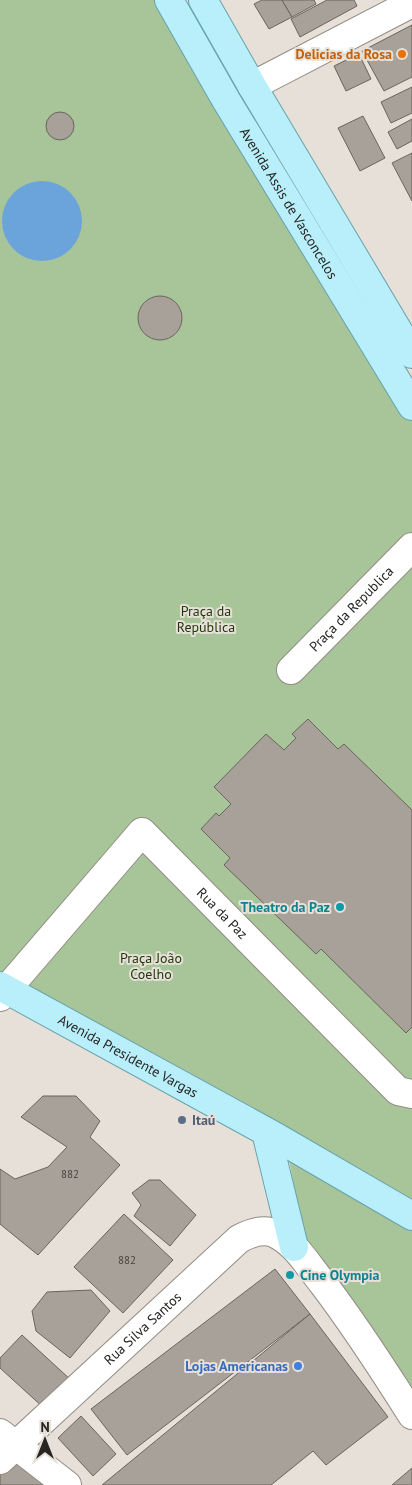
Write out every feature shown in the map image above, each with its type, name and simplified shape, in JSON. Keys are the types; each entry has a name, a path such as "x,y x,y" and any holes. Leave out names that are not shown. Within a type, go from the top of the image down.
{"main road":[{"name":"Avenida Assis de Vasconcelos","path":"169,0 226,100 412,405"},
{"name":"Avenida Assis de Vasconcelos","path":"203,0 252,86 412,354"},
{"name":"Avenida Presidente Vargas","path":"2,991 266,1132 412,1216"},
{"path":"266,1132 294,1247"}],"street":[{"path":"252,86 412,3"},
{"name":"Praça da Republica","path":"291,670 412,547"},
{"name":"Rua da Paz","path":"2,991 142,832 398,1090 412,1094"},
{"name":"Rua Silva Santos","path":"6,1446 239,1239 249,1233 275,1234 294,1247"},
{"path":"294,1247 374,1356 412,1415"},
{"path":"6,1446 67,1485"}],"green space":[{"name":"Praça da República","path":"0,0 169,0 412,406 412,1216 0,986"},
{"path":"289,1158 412,1226 412,1399 303,1238"}],"water":[{"path":"42,181 57,184 70,193 79,206 82,221 79,236 70,249 57,258 42,261 27,258 14,249 5,236 2,221 5,206 14,193 27,184"}],"building":[{"path":"262,0 282,0 292,17 269,29 254,4"},
{"path":"282,0 314,0 316,4 292,17"},
{"path":"327,0 354,0 357,6 300,37 291,19"},
{"path":"412,25 412,77 384,91 362,51"},
{"path":"359,54 371,79 346,91 334,66"},
{"path":"412,87 412,113 391,123 381,102"},
{"path":"60,112 70,116 74,126 70,136 60,140 50,136 46,126 50,116"},
{"path":"363,116 385,158 360,171 338,128"},
{"path":"412,119 412,141 397,149 388,132"},
{"path":"412,153 412,201 392,163"},
{"path":"164,296 176,302 181,309 181,327 176,334 169,339 156,340 148,337 141,330 138,314 141,306 148,299"},
{"name":"Theatro da Paz","path":"308,719 338,749 344,744 412,810 412,1027 406,1033 321,949 316,954 224,865 230,858 201,829 216,813 219,816 231,804 214,787 266,734 284,750 296,738 292,734"},
{"path":"43,1096 76,1096 100,1121 90,1137 120,1165 38,1255 0,1224 0,1169 15,1179 48,1167 67,1147 21,1117"},
{"path":"149,1180 160,1180 196,1215 170,1246 134,1216 141,1205 132,1193"},
{"path":"124,1214 173,1260 123,1313 74,1267"},
{"path":"275,1269 310,1314 127,1455 91,1409"},
{"path":"91,1290 110,1311 70,1358 36,1331 32,1311 47,1292"},
{"name":"Lojas Americanas","path":"310,1314 388,1417 326,1465 313,1451 271,1485 102,1485"},
{"path":"22,1335 72,1381 45,1409 0,1368 0,1358"},
{"path":"81,1416 116,1454 93,1476 58,1438"},
{"path":"20,1453 52,1485 0,1485 0,1472"},
{"path":"412,1468 412,1485 392,1485"}],"place":[{"name":"Delicias da Rosa","path":"402,54"},
{"name":"Theatro da Paz","path":"340,907"},
{"name":"Itaú","path":"182,1120"},
{"name":"Cine Olympia","path":"290,1275"},
{"name":"Lojas Americanas","path":"298,1366"}],"park label":[{"name":"Praça João Coelho","path":"151,966"}]}
